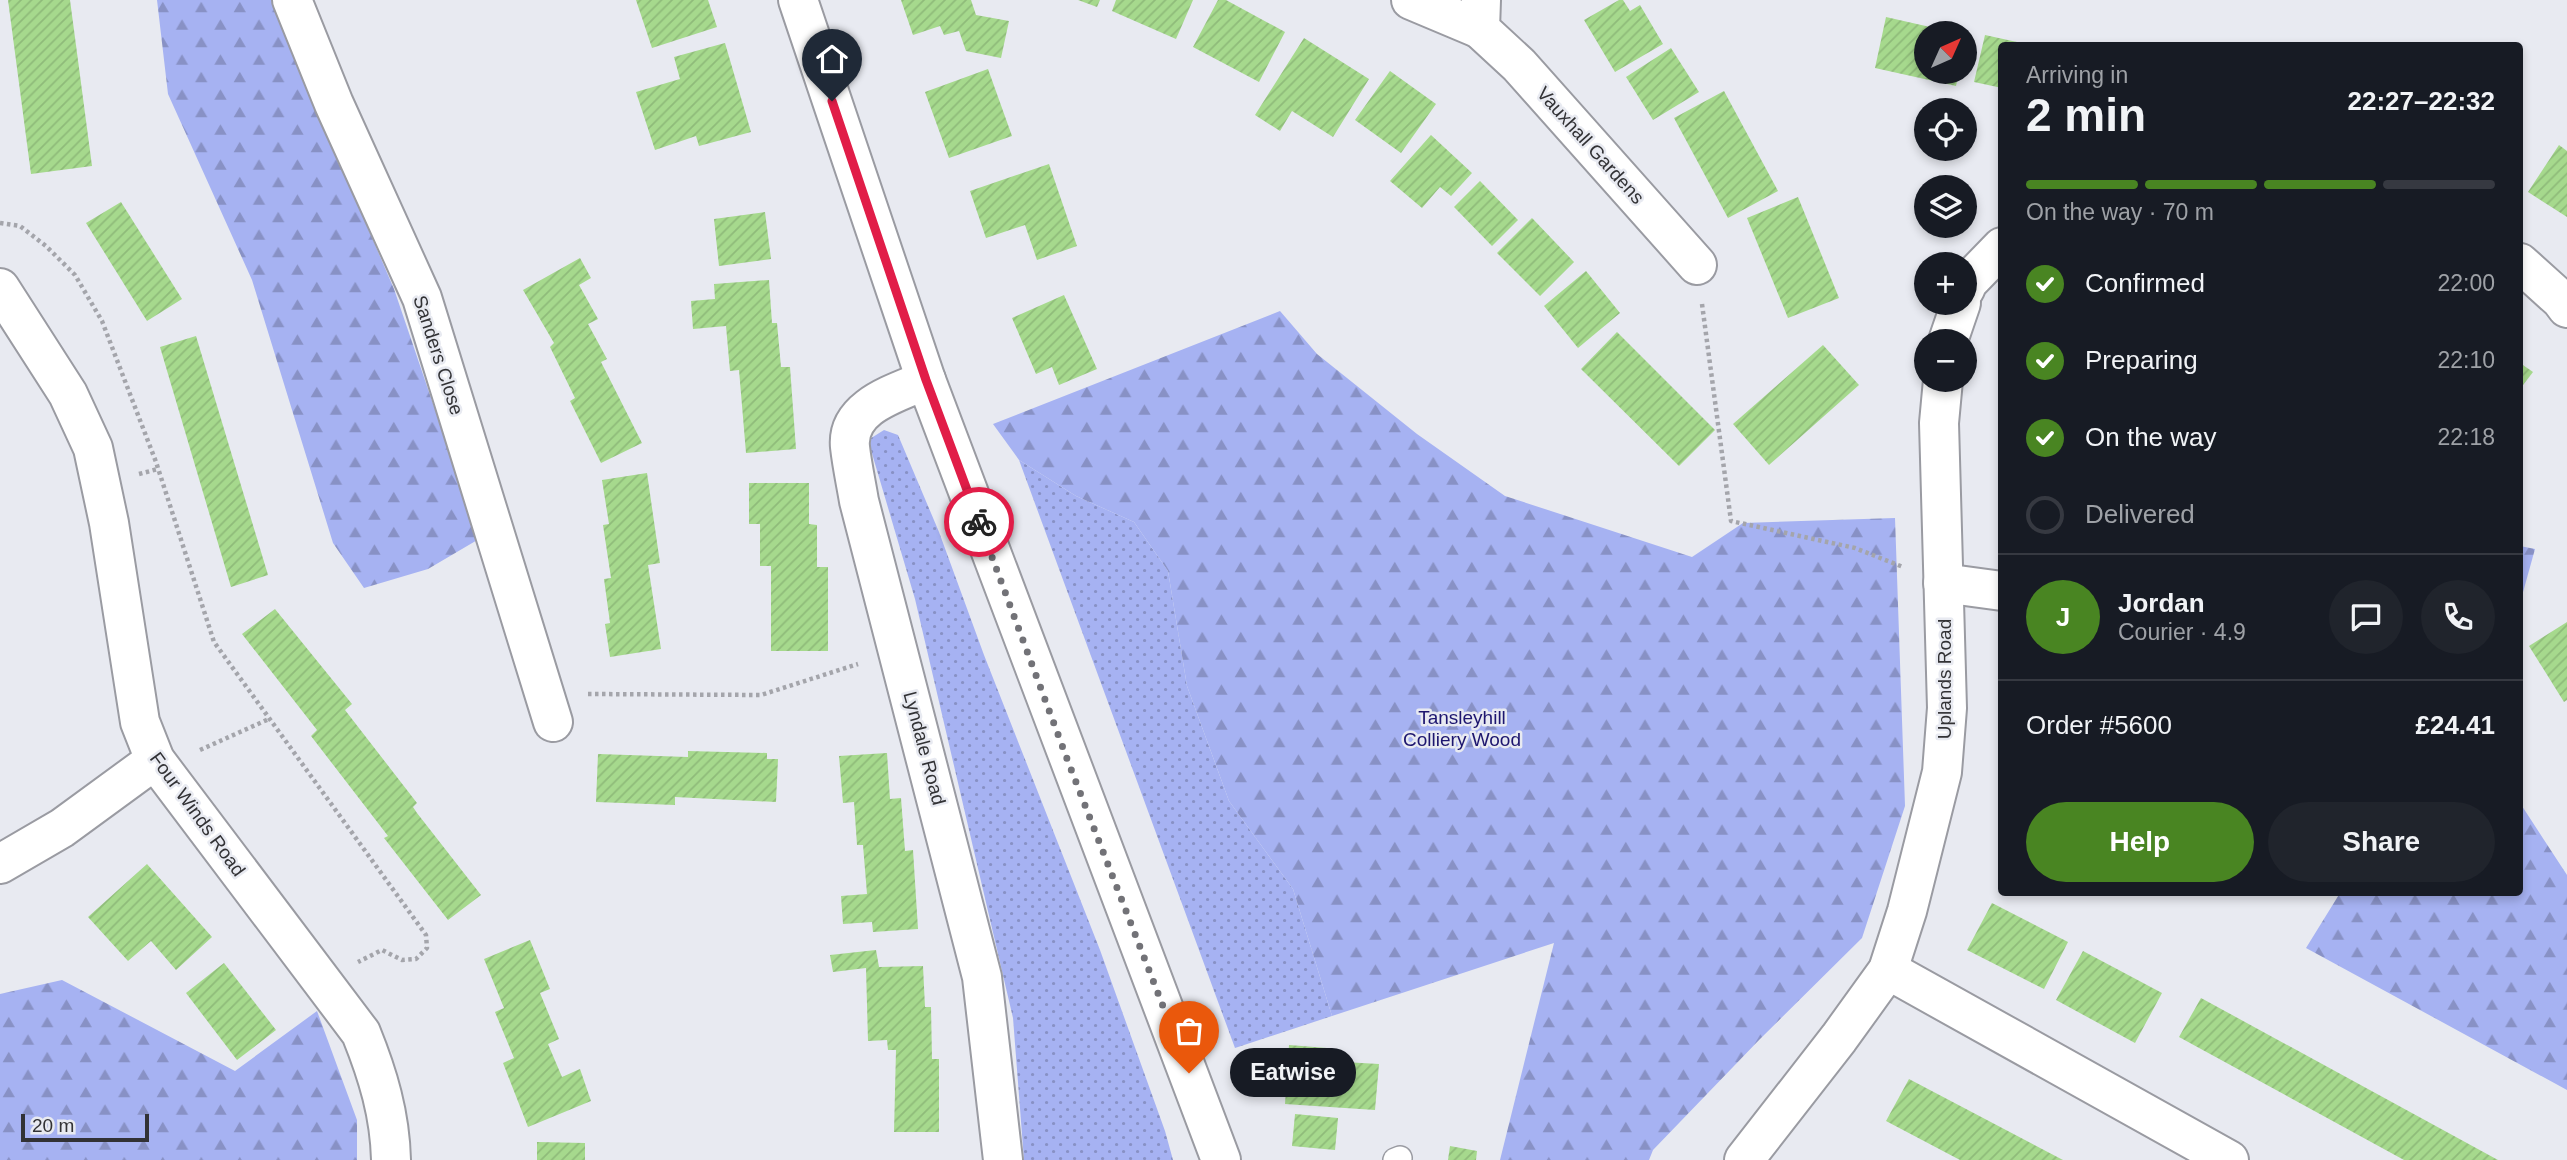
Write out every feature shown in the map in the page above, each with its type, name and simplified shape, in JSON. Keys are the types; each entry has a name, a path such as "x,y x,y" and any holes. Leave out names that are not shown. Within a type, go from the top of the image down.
{"street":[{"name":"Sanders Close","path":"292,0 334,104 422,298 550,714"},
{"path":"798,0 926,380 1221,1160"},
{"name":"Vauxhall Gardens","path":"1411,0 1480,15 1519,65 1697,265"},
{"path":"1977,273 1998,251"},
{"path":"2523,266 2567,308"},
{"name":"Four Winds Road","path":"0,288 68,394 93,448 111,536 140,722 158,764 361,1033 379,1078 390,1133 391,1160"},
{"name":"Lyndale Road","path":"926,380 867,407 855,423 849,444 859,501 982,977 1003,1160"},
{"name":"Uplands Road","path":"1744,1160 1888,970 1907,911 1942,772 1947,708 1939,423 1942,392"},
{"path":"1943,583 1998,590"},
{"path":"0,864 62,828 158,764"},
{"path":"1888,970 2229,1160"}],"path":[{"path":"0,223 20,226 46,246 75,275 103,321 156,462 214,642 426,934 427,948 416,959 402,960 382,950 365,957 326,985"},
{"path":"1697,265 1731,521 1855,548 1943,583"},
{"path":"550,714 587,694 761,695 899,650"},
{"path":"158,764 270,719"}],"green space":[{"path":"157,0 277,0 287,39 394,289 479,539 428,569 364,588 333,543 252,280 168,94"},
{"name":"Tansleyhill Colliery Wood","path":"1280,311 1317,354 1417,434 1505,496 1692,557 1743,523 1895,518 1905,806 1862,938 1653,1150 1649,1160 1500,1160 1554,943 1332,1016 1293,889 1229,801 1187,686 1168,571 1134,522 1076,496 1019,460 993,424"},
{"path":"884,430 898,435 939,532 984,655 1100,950 1173,1160 1024,1160 1013,1018 915,599 868,440"},
{"path":"1019,460 1076,496 1134,522 1168,571 1187,686 1229,801 1293,889 1332,1016 1235,1048"},
{"path":"2523,547 2535,549 2523,592"},
{"path":"2523,808 2567,875 2567,1090 2306,948 2338,896 2523,896"},
{"path":"62,980 235,1071 317,1011 357,1120 357,1160 0,1160 0,994"}],"building":[{"path":"8,0 70,0 92,166 31,174"},
{"path":"636,0 708,0 717,27 652,48"},
{"path":"901,0 971,0 976,15 1009,21 1001,58 966,51 959,31 944,35 940,26 913,35"},
{"path":"1078,0 1100,0 1097,7"},
{"path":"1116,0 1193,0 1176,39 1112,11"},
{"path":"1218,0 1226,0 1285,32 1259,82 1193,47"},
{"path":"1623,0 1630,11 1640,5 1663,44 1615,72 1584,20"},
{"path":"1886,17 1914,23 1914,77 1875,68"},
{"path":"1985,35 2017,42 1998,42 1998,87 1978,83 1978,65"},
{"path":"1304,38 1369,79 1333,137 1292,111 1280,131 1255,115"},
{"path":"725,43 751,132 699,146 696,136 655,150 636,92 680,79 674,57"},
{"path":"1671,48 1699,92 1653,120 1626,77"},
{"path":"988,69 1012,136 949,158 925,92"},
{"path":"1390,71 1436,104 1401,153 1355,120"},
{"path":"1724,91 1778,191 1728,218 1674,118"},
{"path":"1431,135 1472,173 1451,196 1440,187 1422,208 1390,181"},
{"path":"2559,145 2567,151 2567,217 2528,192"},
{"path":"1049,164 1077,246 1037,260 1025,225 986,238 970,191"},
{"path":"1480,181 1518,220 1492,246 1454,207"},
{"path":"1798,197 1839,298 1788,318 1747,218"},
{"path":"121,202 182,299 147,321 86,223"},
{"path":"765,212 771,259 719,266 714,219"},
{"path":"1532,218 1574,262 1540,296 1497,253"},
{"path":"580,258 591,278 579,285 598,319 588,324 607,359 601,362 642,443 601,463 570,401 575,398 550,347 554,343 523,290"},
{"path":"1586,271 1620,313 1578,348 1544,306"},
{"path":"769,280 772,323 777,323 781,367 790,367 796,449 746,453 739,370 730,371 726,326 693,329 691,301 715,299 714,284"},
{"path":"1064,295 1097,369 1059,385 1052,367 1036,374 1012,318"},
{"path":"1617,332 1715,430 1679,466 1581,369"},
{"path":"196,336 268,575 231,587 160,347"},
{"path":"1823,345 1859,385 1769,465 1733,424"},
{"path":"2523,365 2533,372 2523,385"},
{"path":"647,473 660,563 648,565 661,649 610,657 605,624 610,623 604,579 611,578 603,525 609,524 602,480"},
{"path":"749,483 809,483 809,524 817,525 817,567 828,567 828,651 771,651 771,566 760,566 760,524 749,524"},
{"path":"275,609 352,704 345,710 417,803 413,807 417,813 481,895 448,920 384,838 388,836 311,736 317,730 242,634"},
{"path":"2567,622 2567,700 2564,702 2529,646"},
{"path":"688,751 767,753 767,759 778,759 776,802 675,797 675,805 596,802 598,754 688,757"},
{"path":"887,753 890,799 901,798 905,851 913,850 918,929 873,932 872,922 843,924 841,896 867,894 863,845 857,845 854,802 843,803 839,756"},
{"path":"147,864 212,937 176,970 151,941 128,961 88,917"},
{"path":"1992,903 2068,942 2044,989 1967,950"},
{"path":"530,940 550,989 540,993 559,1039 548,1044 562,1077 580,1069 591,1101 528,1127 503,1063 514,1058 495,1012 504,1008 484,959"},
{"path":"876,950 879,967 923,966 925,1007 931,1007 932,1059 939,1059 939,1132 894,1132 896,1050 888,1050 887,1040 868,1041 866,968 833,972 830,955"},
{"path":"2083,951 2162,993 2135,1043 2056,1000"},
{"path":"224,963 276,1030 237,1060 186,993"},
{"path":"2201,998 2498,1160 2404,1160 2179,1037"},
{"path":"1289,1045 1327,1048 1326,1061 1379,1064 1375,1110 1285,1104"},
{"path":"1909,1079 2063,1160 1960,1160 1886,1121"},
{"path":"1295,1114 1338,1118 1335,1150 1292,1146"},
{"path":"537,1142 585,1143 585,1160 537,1160"},
{"path":"1450,1146 1477,1151 1476,1160 1448,1160"}],"way so far":[{"path":"979,522 1189,1073"}],"place":[{"name":"Eatwise","path":"1189,1073"}],"route":[{"path":"832,101 926,380 979,522"}]}
